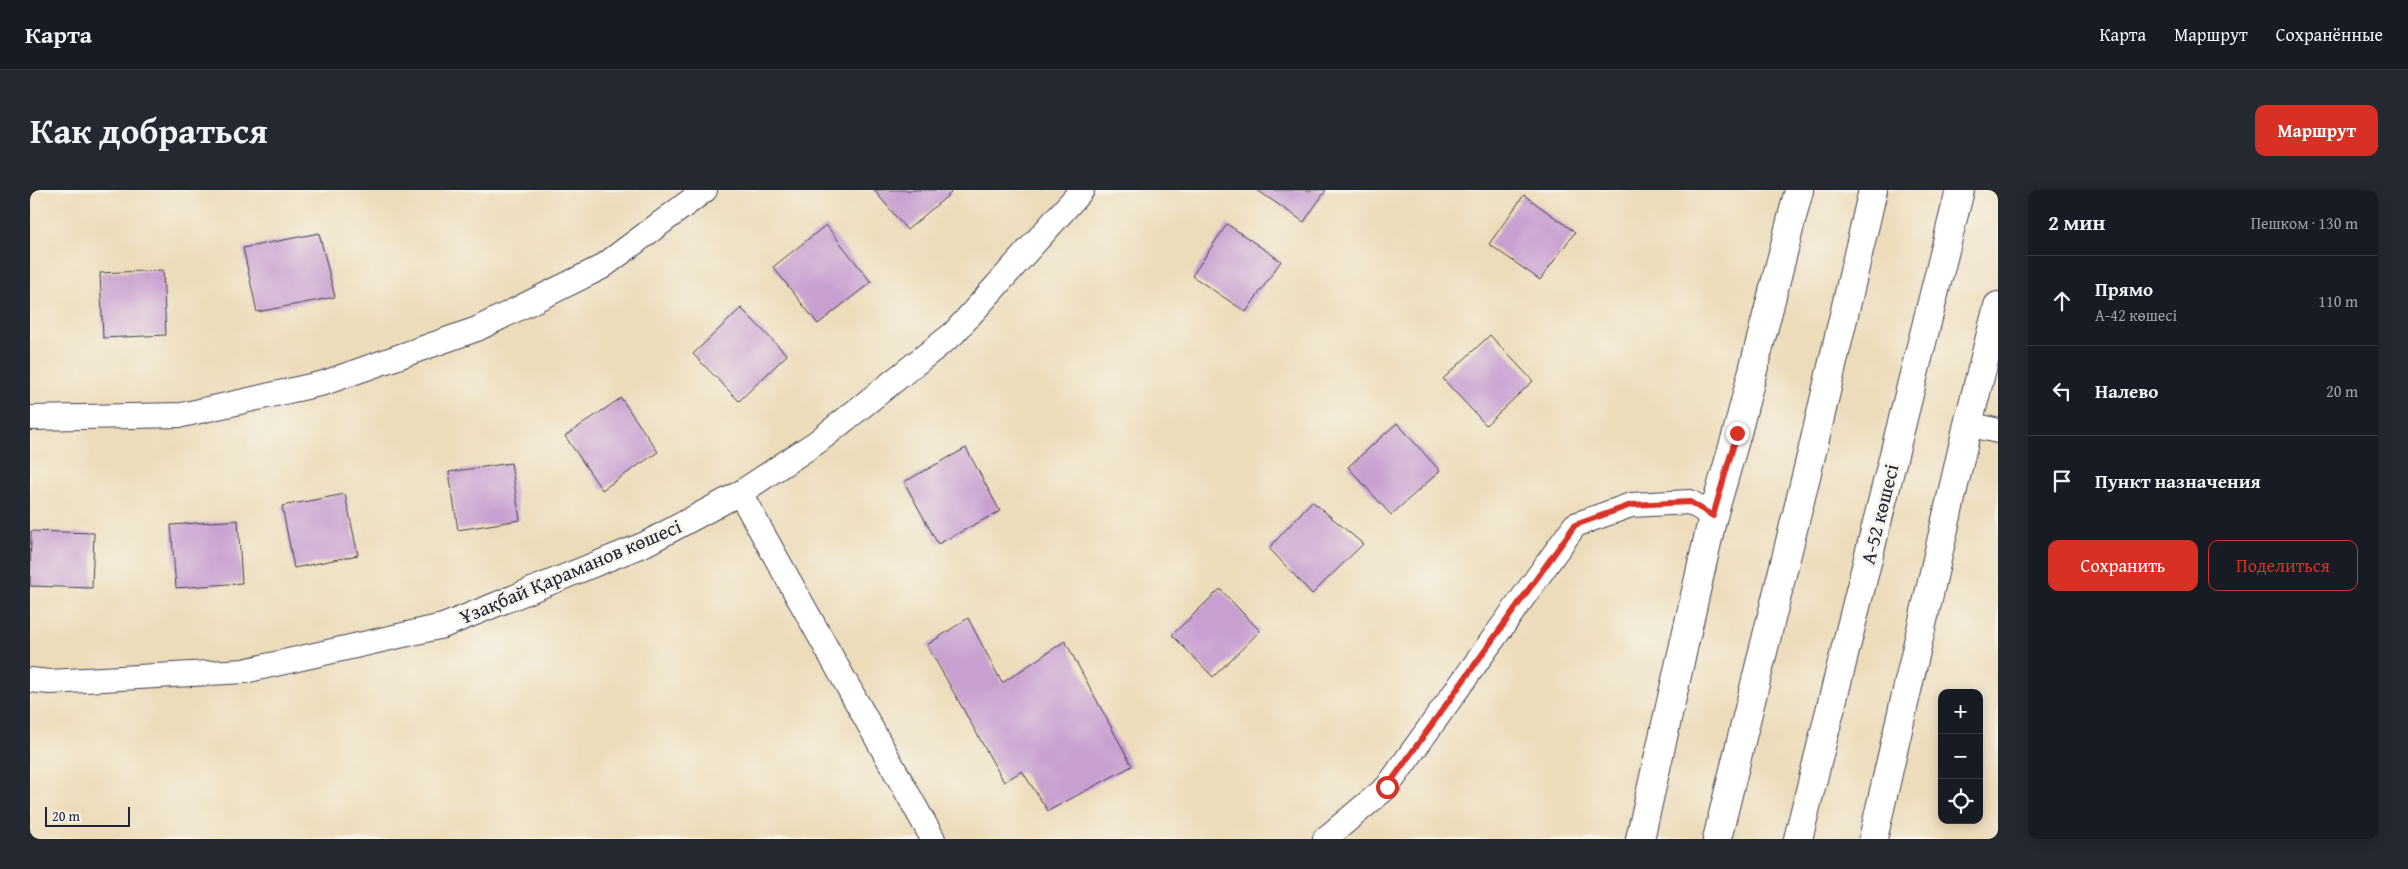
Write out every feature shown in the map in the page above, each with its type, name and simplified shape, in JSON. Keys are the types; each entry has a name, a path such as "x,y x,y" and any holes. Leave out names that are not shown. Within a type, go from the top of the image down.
{"main road":[{"path":"1640,839 1713,516 1737,433 1799,190"},
{"path":"1717,839 1812,452 1873,190"},
{"name":"А-52 көшесі","path":"1798,839 1960,190"},
{"path":"1873,839 1968,424 1998,306"}],"street":[{"path":"30,418 182,414 324,382 477,329 602,267 705,190"},
{"name":"Ұзақбай Қараманов көшесі","path":"30,680 50,682 244,671 443,626 645,544 740,493 817,442 954,333 1082,190"},
{"path":"1968,424 1998,431"},
{"path":"740,493 933,839"},
{"path":"1325,839 1387,787 1575,525 1631,505 1690,502 1713,516"}],"building":[{"path":"874,190 948,190 951,193 907,230"},
{"path":"1257,190 1326,190 1304,222"},
{"path":"1524,195 1575,232 1540,280 1489,244"},
{"path":"1227,224 1281,261 1246,312 1192,276"},
{"path":"826,225 871,282 818,324 773,267"},
{"path":"319,233 335,297 257,312 243,248"},
{"path":"163,270 166,335 103,338 100,273"},
{"path":"741,308 787,355 739,401 693,354"},
{"path":"1490,335 1533,381 1486,425 1443,379"},
{"path":"621,398 658,452 602,490 565,436"},
{"path":"1397,423 1440,471 1391,515 1348,467"},
{"path":"966,448 1000,511 938,544 904,482"},
{"path":"511,463 520,520 458,530 449,472"},
{"path":"345,494 358,555 294,568 282,506"},
{"path":"1312,501 1363,544 1312,594 1269,548"},
{"path":"238,520 242,583 176,588 171,525"},
{"path":"31,531 94,533 92,588 30,586"},
{"path":"1220,589 1260,631 1213,677 1172,635"},
{"path":"968,618 1002,683 1065,641 1132,766 1048,811 1022,771 1004,782 927,645"}],"route":[{"path":"1387,787 1575,525 1631,505 1690,502 1713,516 1737,433"}]}
